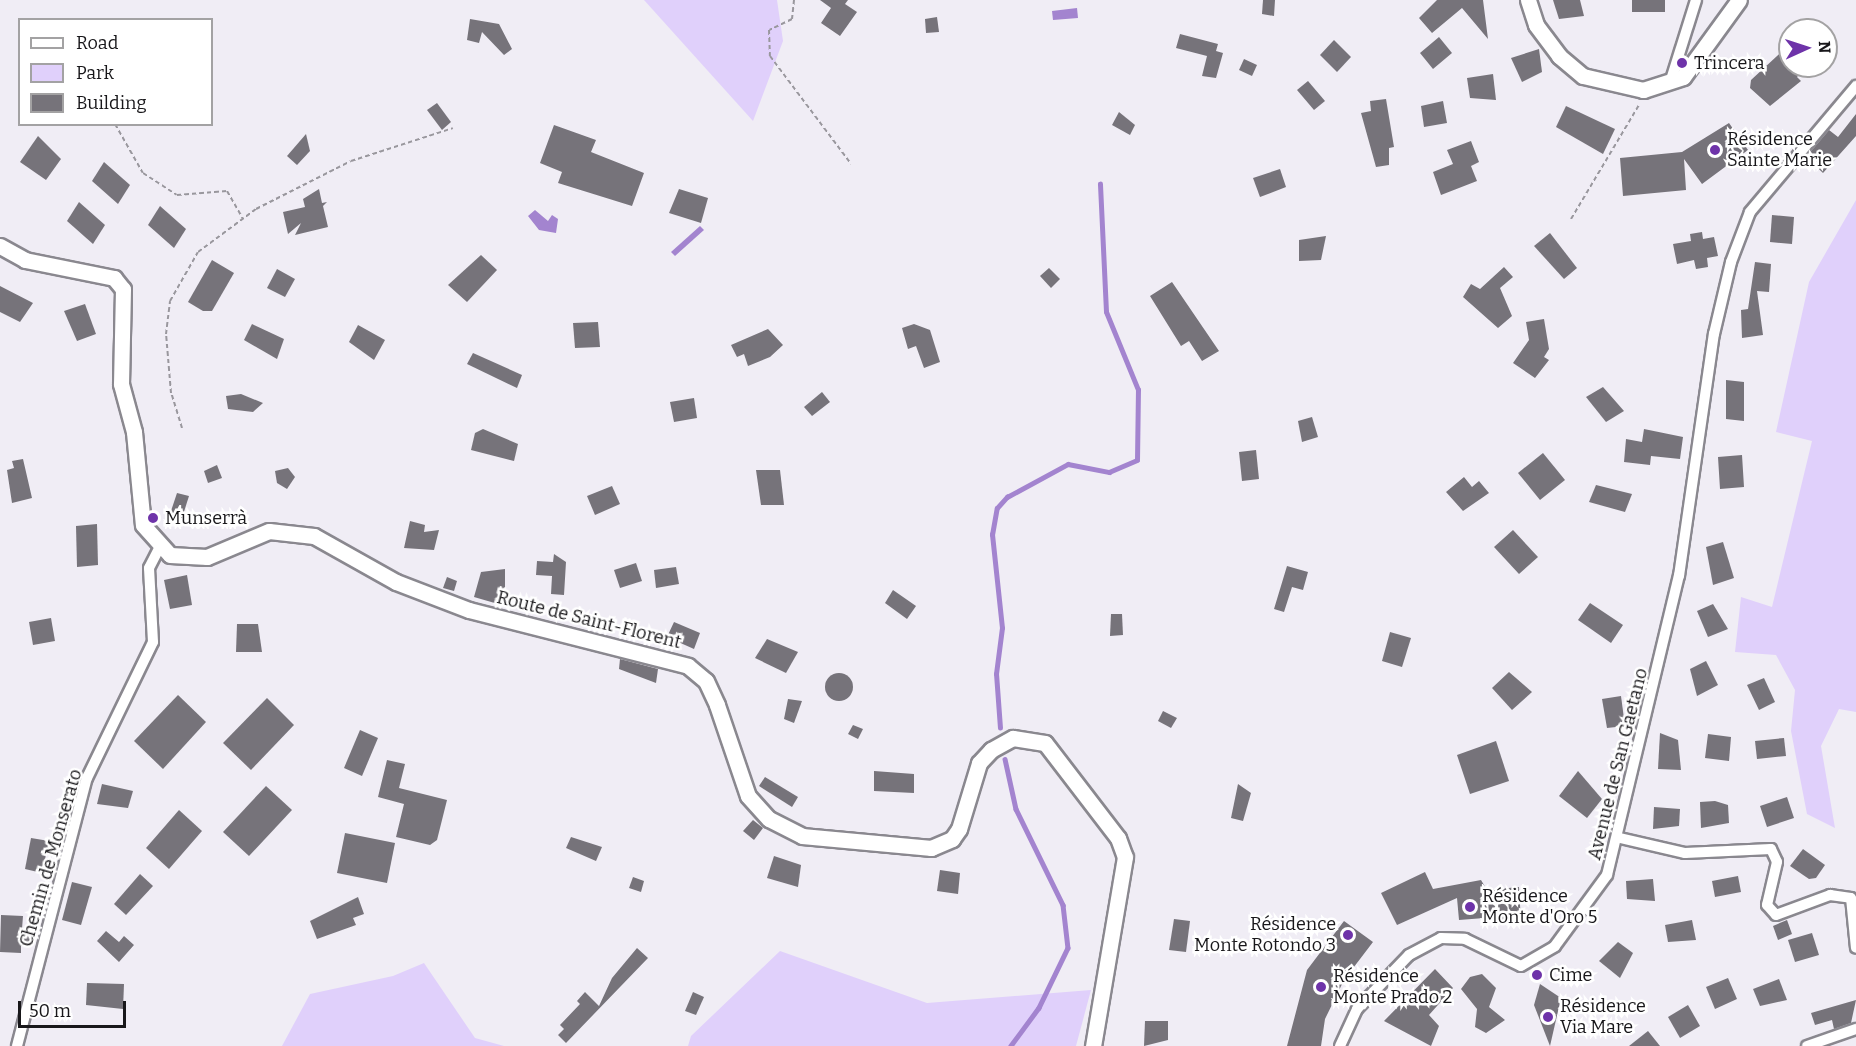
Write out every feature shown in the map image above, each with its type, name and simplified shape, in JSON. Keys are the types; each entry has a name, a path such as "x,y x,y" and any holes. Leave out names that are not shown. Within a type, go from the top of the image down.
{"main road":[{"path":"1528,0 1536,25 1560,56 1583,76 1643,90 1670,83 1708,49 1739,0"},
{"path":"0,246 25,260 106,275 123,289 122,393 134,432 144,525 159,548"},
{"name":"Route de Saint-Florent","path":"159,548 170,555 207,557 269,531 314,536 396,582 469,610 688,666 706,681 717,705 748,796 769,819 802,836 931,848 952,839 959,829 979,763 991,750 1013,738 1045,743 1118,838 1125,857 1094,1046"}],"street":[{"path":"1670,83 1695,0"},
{"name":"Avenue de San Gaetano","path":"1340,1046 1357,1009 1377,985 1409,955 1441,938 1464,939 1521,966 1555,946 1607,875 1620,838 1679,576 1714,334 1750,212 1856,86"},
{"name":"Chemin de Monserato","path":"17,1046 87,777 153,642 149,568 159,548"},
{"path":"1620,838 1685,853 1771,849 1777,862 1767,906 1776,915 1830,895 1851,898 1856,948"},
{"path":"1807,1046 1856,1029"}],"path":[{"path":"794,0 792,19 769,30 770,56 852,164"},
{"path":"1571,219 1637,110 1643,90"},
{"path":"116,126 143,173 177,195 227,191 243,219"},
{"path":"182,428 171,393 166,333 170,301 198,252 243,219 351,161 453,128"}],"green space":[{"path":"644,0 777,0 783,41 753,121"},
{"path":"1856,200 1856,712 1839,709 1821,746 1835,828 1807,814 1791,731 1795,690 1776,655 1735,652 1741,597 1772,607 1812,441 1776,432 1809,282"},
{"path":"780,951 927,1003 1091,990 1076,1046 688,1046 691,1036"},
{"path":"424,963 475,1038 504,1046 282,1046 310,994 393,976"}],"shaded area":[{"path":"1077,8 1078,18 1053,20 1052,11"},
{"path":"535,210 548,221 552,215 558,219 556,233 539,230 528,216"},
{"path":"700,226 704,230 675,256 671,252"}],"building":[{"path":"820,0 848,0 845,4 857,12 840,36 821,23 831,8"},
{"path":"1263,0 1275,0 1274,16 1262,14"},
{"path":"1437,0 1483,0 1488,39 1462,8 1432,33 1419,18"},
{"path":"1553,0 1580,0 1584,16 1559,19"},
{"path":"1632,0 1665,0 1665,12 1632,12"},
{"path":"937,17 939,32 926,33 925,19"},
{"path":"470,19 499,24 512,49 504,55 482,32 479,43 467,40"},
{"path":"1180,34 1218,44 1216,51 1223,53 1216,78 1202,76 1207,56 1176,48"},
{"path":"1439,37 1452,53 1433,69 1420,53"},
{"path":"1334,40 1351,57 1337,72 1320,55"},
{"path":"1539,49 1542,72 1522,82 1511,58"},
{"path":"1778,55 1778,78 1798,78 1801,81 1770,106 1750,88 1751,80"},
{"path":"1244,59 1257,65 1252,76 1239,70"},
{"path":"1493,74 1496,100 1470,98 1467,78"},
{"path":"1308,81 1325,101 1314,110 1297,90"},
{"path":"1386,99 1394,147 1389,148 1389,165 1376,167 1361,113 1371,111 1370,101"},
{"path":"1443,101 1447,123 1424,127 1421,106"},
{"path":"437,103 451,122 442,130 427,110"},
{"path":"1566,106 1615,129 1603,154 1556,127"},
{"path":"1119,112 1135,125 1130,135 1112,125"},
{"path":"1856,114 1856,136 1823,173 1806,157 1829,130 1838,137"},
{"path":"1729,123 1748,150 1702,184 1684,159 1686,190 1623,196 1620,158 1682,152"},
{"path":"554,125 596,140 591,152 644,173 632,206 558,183 562,172 540,163"},
{"path":"306,134 310,151 297,165 287,156"},
{"path":"38,136 61,159 46,180 20,162"},
{"path":"1471,141 1479,162 1471,166 1477,181 1441,195 1433,172 1453,164 1447,150"},
{"path":"104,162 130,185 118,204 92,181"},
{"path":"1280,169 1286,187 1260,197 1253,178"},
{"path":"319,189 322,203 327,202 323,206 328,227 295,235 301,223 288,234 283,212 305,207 303,199"},
{"path":"679,189 708,198 701,223 669,213"},
{"path":"79,202 105,225 93,244 67,221"},
{"path":"160,206 186,229 174,248 148,225"},
{"path":"1772,215 1794,217 1792,244 1770,242"},
{"path":"1702,232 1703,239 1714,237 1718,256 1707,258 1708,267 1696,269 1694,260 1677,264 1673,244 1691,241 1690,234"},
{"path":"1550,233 1577,268 1564,279 1534,246"},
{"path":"1326,236 1321,260 1299,261 1299,240"},
{"path":"481,255 497,270 467,302 448,285"},
{"path":"212,260 234,273 212,311 203,311 188,302"},
{"path":"1755,262 1771,264 1769,292 1757,291 1763,335 1742,338 1741,310 1748,309"},
{"path":"1504,267 1513,277 1500,288 1512,316 1498,328 1463,297 1471,284 1480,289"},
{"path":"1049,268 1060,279 1051,288 1040,276"},
{"path":"277,269 295,279 285,297 267,288"},
{"path":"1172,282 1219,351 1202,361 1189,341 1181,346 1150,296"},
{"path":"0,286 33,303 20,322 0,312"},
{"path":"85,304 96,334 77,341 64,311"},
{"path":"1544,319 1549,349 1544,357 1549,360 1535,378 1513,363 1529,340 1526,322"},
{"path":"598,322 600,347 575,348 573,323"},
{"path":"252,324 284,339 277,359 244,340"},
{"path":"914,324 930,330 940,362 924,368 916,346 908,349 902,328"},
{"path":"358,325 385,340 374,360 349,342"},
{"path":"768,329 783,345 770,357 748,366 744,354 737,357 731,345"},
{"path":"473,353 522,375 517,388 467,364"},
{"path":"1726,380 1744,382 1744,421 1726,419"},
{"path":"1603,387 1624,411 1606,422 1586,397"},
{"path":"822,392 830,402 812,416 804,407"},
{"path":"241,394 263,403 253,412 228,409 226,396"},
{"path":"694,398 697,418 674,422 670,402"},
{"path":"1312,417 1318,437 1302,442 1298,421"},
{"path":"483,429 518,444 514,461 471,450 475,433"},
{"path":"1644,429 1683,437 1680,459 1651,456 1650,465 1624,462 1626,439 1642,442"},
{"path":"1256,450 1259,479 1242,481 1239,452"},
{"path":"1543,453 1565,480 1540,500 1518,473"},
{"path":"1742,455 1744,487 1720,489 1718,457"},
{"path":"23,459 32,498 12,503 7,470 14,468 12,461"},
{"path":"217,465 222,478 208,483 204,471"},
{"path":"288,468 295,477 287,489 277,483 275,471"},
{"path":"756,470 780,470 784,505 761,505"},
{"path":"1464,477 1472,487 1479,481 1489,493 1463,511 1446,492"},
{"path":"1596,485 1632,494 1625,512 1589,502"},
{"path":"612,486 620,504 595,515 587,496"},
{"path":"177,493 189,496 182,518 170,514"},
{"path":"410,521 425,525 424,532 439,530 434,550 404,548"},
{"path":"97,524 98,565 77,567 76,526"},
{"path":"1513,530 1538,557 1519,574 1494,547"},
{"path":"1723,542 1734,578 1713,585 1706,547"},
{"path":"554,554 566,562 564,595 551,594 552,576 536,575 537,561 553,562"},
{"path":"636,563 642,581 620,588 614,570"},
{"path":"1287,566 1308,572 1303,590 1292,587 1284,612 1274,609"},
{"path":"676,567 679,584 656,588 654,570"},
{"path":"505,569 505,606 474,597 481,572"},
{"path":"187,575 192,605 170,609 164,580"},
{"path":"447,577 457,581 454,591 443,588"},
{"path":"893,590 916,606 907,619 885,603"},
{"path":"1590,603 1623,625 1611,643 1578,620"},
{"path":"1713,604 1728,629 1708,637 1697,611"},
{"path":"1111,614 1122,614 1123,635 1110,636"},
{"path":"51,618 55,641 33,645 29,622"},
{"path":"674,622 700,633 694,649 667,637"},
{"path":"237,624 258,624 262,652 236,652"},
{"path":"1390,632 1411,638 1402,667 1382,661"},
{"path":"767,639 798,652 786,673 755,658"},
{"path":"620,659 658,669 656,683 619,669"},
{"path":"1706,661 1718,685 1697,696 1690,669"},
{"path":"1509,672 1532,692 1512,710 1492,688"},
{"path":"839,673 849,677 853,687 849,697 839,701 829,697 825,687 829,677"},
{"path":"1764,678 1775,702 1759,710 1747,685"},
{"path":"178,695 206,722 163,769 134,741"},
{"path":"1621,696 1625,726 1607,728 1602,699"},
{"path":"267,698 294,725 251,770 223,743"},
{"path":"788,699 802,701 794,723 784,719"},
{"path":"1163,711 1177,718 1171,728 1158,721"},
{"path":"853,725 863,729 858,739 848,734"},
{"path":"360,730 378,738 362,776 344,768"},
{"path":"1660,733 1678,740 1681,770 1658,769"},
{"path":"1708,734 1731,737 1729,761 1705,758"},
{"path":"1784,738 1786,756 1757,759 1755,741"},
{"path":"1496,741 1509,781 1470,794 1457,755"},
{"path":"387,760 405,764 399,788 447,800 437,840 430,845 396,837 404,804 378,797"},
{"path":"874,771 914,774 914,793 874,791"},
{"path":"1578,771 1602,799 1587,818 1559,796"},
{"path":"765,777 798,797 792,807 759,786"},
{"path":"102,784 133,791 128,808 97,804"},
{"path":"1238,784 1251,793 1243,821 1231,818"},
{"path":"266,786 292,810 249,856 223,832"},
{"path":"1787,797 1794,818 1767,827 1760,806"},
{"path":"1715,801 1728,805 1729,823 1701,828 1700,802"},
{"path":"1654,807 1680,809 1679,826 1653,829"},
{"path":"179,810 202,831 169,869 146,848"},
{"path":"753,820 763,828 754,840 743,831"},
{"path":"345,833 395,843 387,883 337,873"},
{"path":"571,837 602,847 596,861 566,848"},
{"path":"31,838 49,841 42,873 25,869"},
{"path":"1803,849 1825,865 1816,878 1809,879 1790,866"},
{"path":"774,856 801,865 798,887 767,878"},
{"path":"940,870 960,873 958,894 937,891"},
{"path":"1425,872 1433,889 1481,880 1487,890 1519,887 1521,922 1498,925 1497,917 1459,920 1457,898 1397,925 1381,893"},
{"path":"140,874 153,886 126,915 114,904"},
{"path":"1738,876 1741,892 1715,897 1712,881"},
{"path":"633,877 644,881 641,892 629,888"},
{"path":"1653,879 1655,901 1627,899 1626,881"},
{"path":"72,882 92,887 81,925 62,920"},
{"path":"358,897 364,914 353,918 356,925 317,939 310,921"},
{"path":"1,915 23,916 22,929 31,929 30,946 21,946 21,953 0,952"},
{"path":"1174,919 1190,921 1186,952 1169,950"},
{"path":"1692,920 1696,940 1668,942 1665,925"},
{"path":"1787,920 1792,934 1778,940 1773,926"},
{"path":"1344,921 1373,942 1344,980 1325,1019 1321,1046 1287,1046 1307,970"},
{"path":"106,931 119,942 124,936 134,945 119,962 97,941"},
{"path":"1812,933 1819,955 1795,962 1788,940"},
{"path":"1618,942 1633,953 1620,978 1599,961"},
{"path":"637,948 648,958 566,1043 558,1035 564,1029 560,1025 580,1004 577,1001 585,992 599,1006 612,978"},
{"path":"1435,969 1453,988 1429,1015 1439,1026 1431,1046 1384,1021"},
{"path":"1482,974 1496,988 1489,1007 1505,1020 1486,1033 1475,1027 1477,1009 1461,989 1470,977"},
{"path":"1728,978 1737,999 1715,1009 1706,987"},
{"path":"1779,979 1787,1000 1760,1006 1753,989"},
{"path":"87,983 124,984 123,1009 86,1005"},
{"name":"Résidence Via Mare","path":"1540,984 1561,998 1550,1046 1534,1005"},
{"path":"693,992 704,997 696,1015 685,1011"},
{"path":"1856,1000 1851,1023 1834,1029 1832,1020 1815,1025 1811,1013"},
{"path":"1688,1005 1700,1026 1680,1038 1668,1017"},
{"path":"1145,1021 1168,1021 1168,1040 1144,1046"},
{"path":"1648,1031 1660,1046 1629,1046"}],"waterway":[{"path":"1000,728 996,674 1002,628 992,535 997,508 1007,497 1068,464 1109,472 1137,460 1138,390 1106,312 1100,184"},
{"path":"1005,759 1016,809 1063,905 1068,948 1039,1008 1011,1046"}],"place":[{"name":"Trincera","path":"1682,63"},
{"name":"Résidence Sainte Marie","path":"1715,150"},
{"name":"Munserrà","path":"153,518"},
{"name":"Résidence Monte d'Oro 5","path":"1470,907"},
{"name":"Résidence Monte Rotondo 3","path":"1348,935"},
{"name":"Cime","path":"1537,975"},
{"name":"Résidence Monte Prado 2","path":"1321,987"},
{"name":"Résidence Via Mare","path":"1548,1017"}]}
